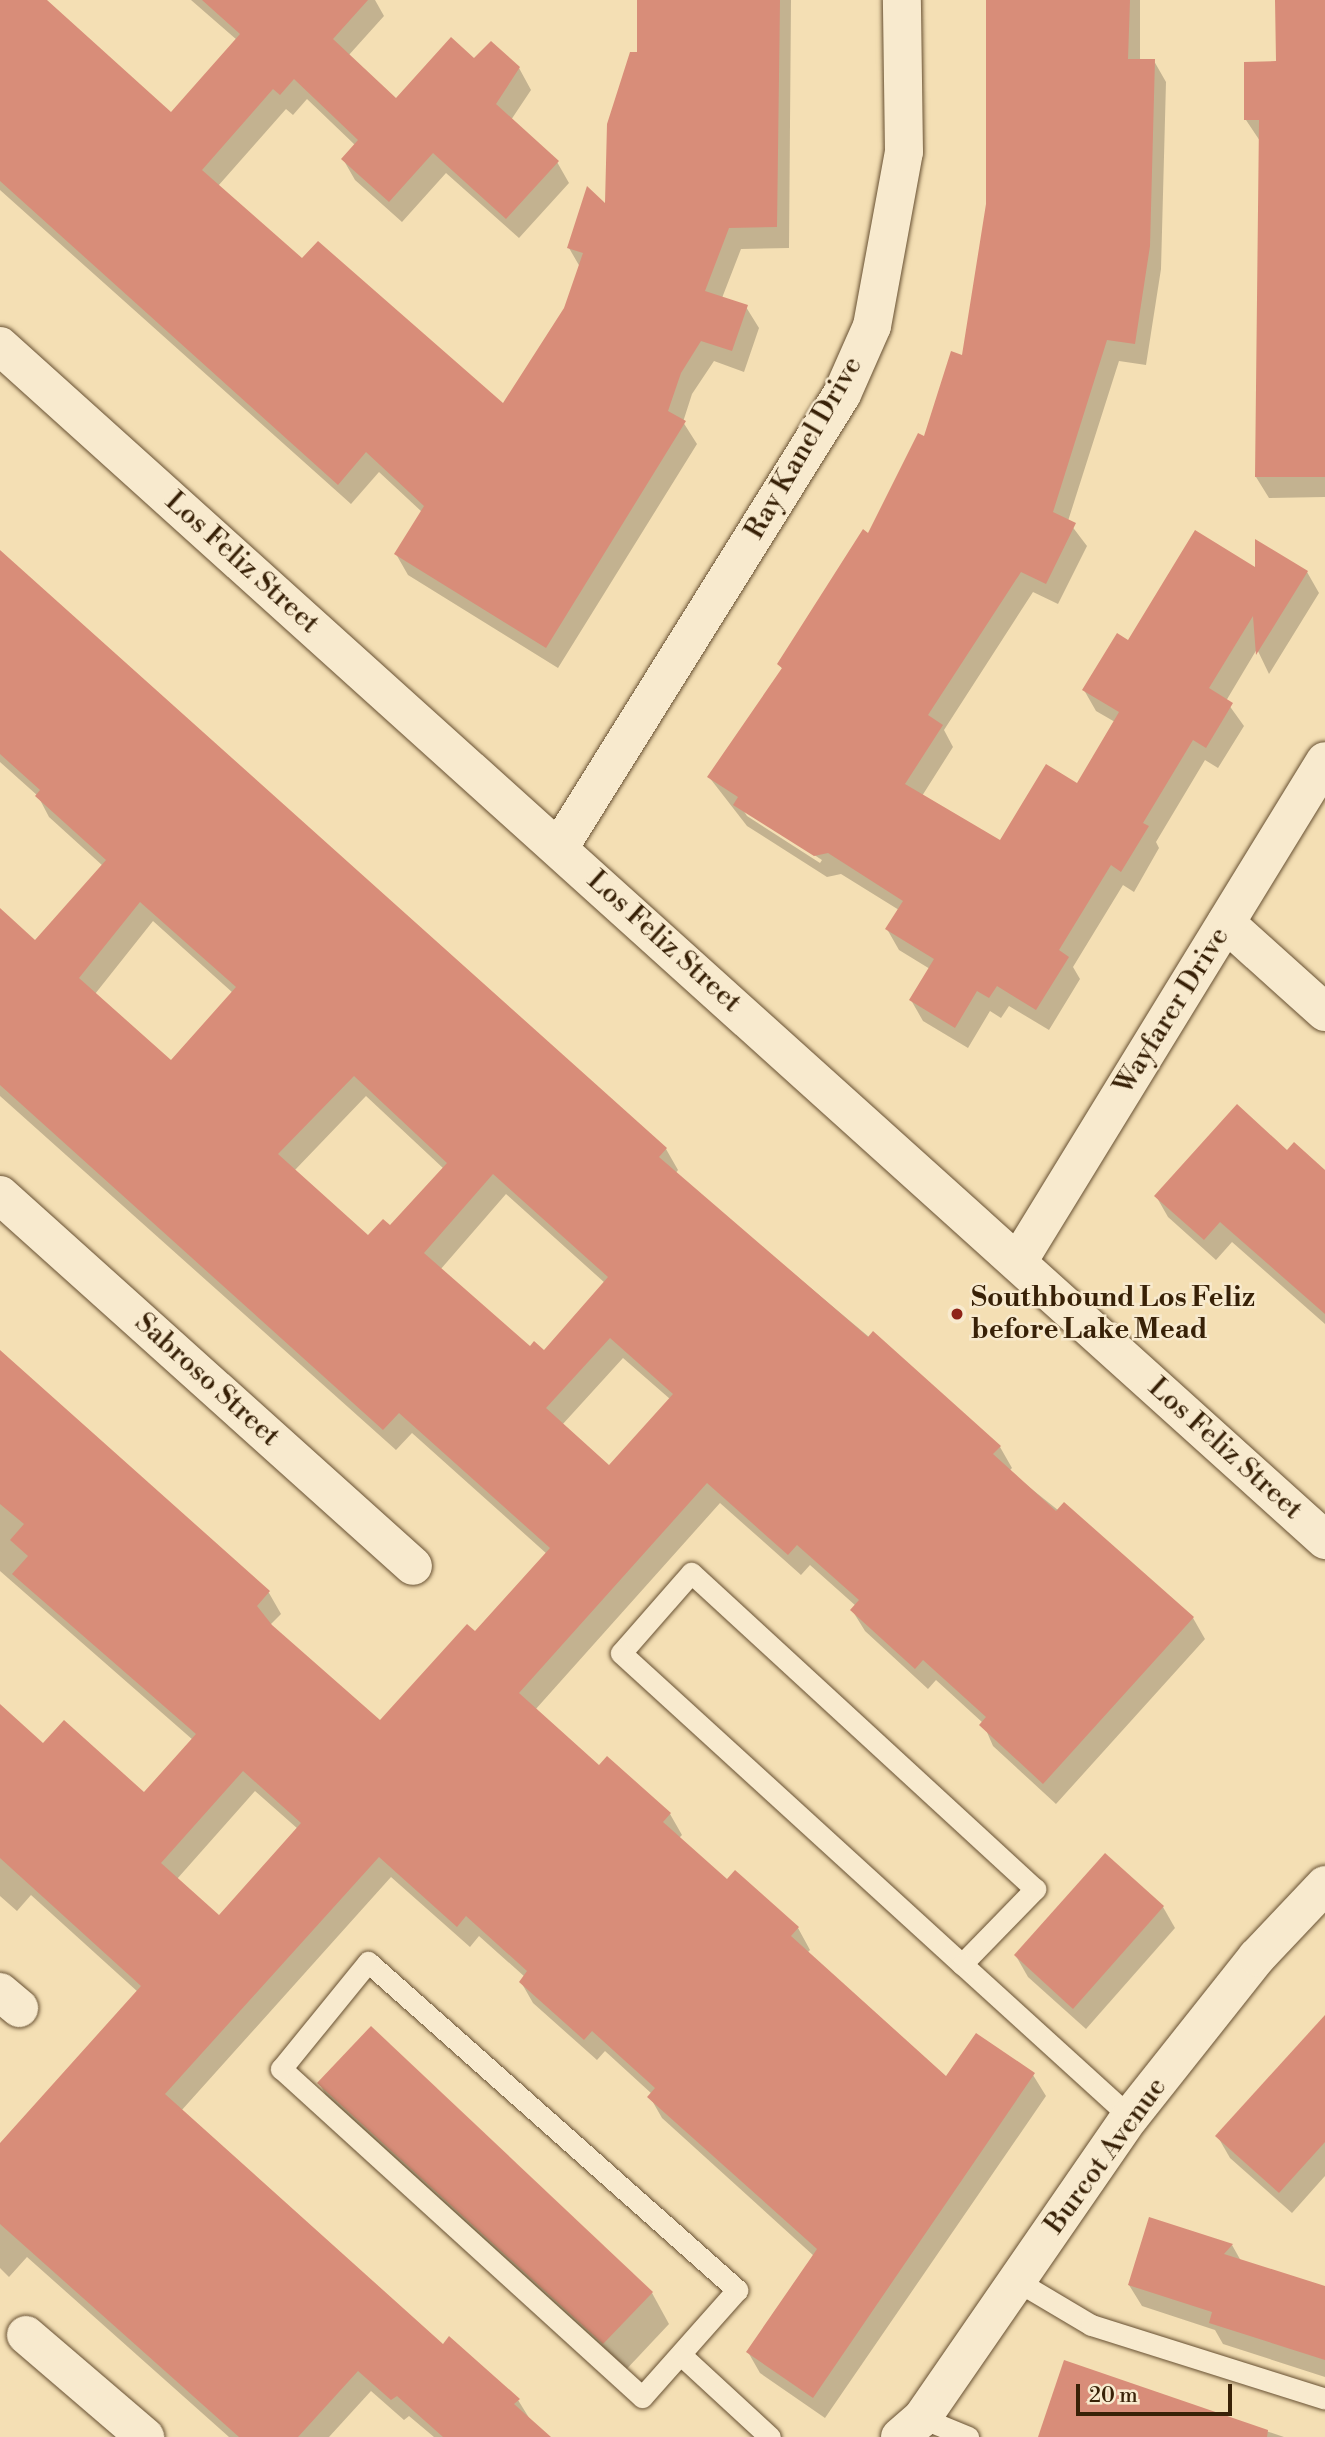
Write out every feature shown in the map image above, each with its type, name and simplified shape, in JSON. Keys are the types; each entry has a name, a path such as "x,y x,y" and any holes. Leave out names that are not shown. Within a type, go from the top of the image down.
{"street":[{"name":"Ray Kanel Drive","path":"559,848 842,394 872,326 904,152 902,0"},
{"name":"Los Feliz Street","path":"0,346 1019,1260 1325,1541"},
{"name":"Wayfarer Drive","path":"1019,1260 1325,761"},
{"path":"1226,923 1325,1012"},
{"name":"Sabroso Street","path":"0,1195 413,1566"},
{"name":"Burcot Avenue","path":"911,2427 1017,2281 1130,2117 1257,1957 1325,1885"},
{"path":"26,2335 145,2437"}],"lane":[{"path":"962,1964 1035,1889 691,1573 621,1653 962,1964 1130,2117"},
{"path":"368,1962 737,2290 681,2355 642,2397 281,2069 368,1962"},
{"path":"1017,2281 1091,2325 1325,2399"},
{"path":"681,2355 770,2437"},
{"path":"911,2427 968,2437"}],"building":[{"path":"0,0 47,0 171,112 240,34 202,0 368,0 333,39 396,98 451,37 474,58 491,41 520,67 496,104 559,161 506,219 433,153 389,202 341,159 358,140 294,79 280,95 273,89 202,170 302,258 318,241 503,403 564,308 583,253 567,248 587,186 605,203 607,124 630,52 637,52 637,0 780,0 777,227 729,228 705,291 748,305 732,351 701,341 681,373 668,411 686,421 546,648 394,554 424,506 366,452 338,485 0,181"},
{"path":"986,0 1130,0 1128,59 1155,59 1150,246 1135,344 1107,340 1053,512 1076,523 1046,584 1021,572 928,715 943,725 905,784 1000,840 1046,764 1077,783 1119,712 1082,690 1117,633 1128,640 1195,530 1255,567 1255,539 1308,571 1256,655 1253,616 1209,688 1233,703 1206,748 1193,740 1143,823 1149,826 1121,872 1111,865 1059,950 1069,957 1036,1010 997,986 989,998 977,991 955,1028 909,1000 934,959 885,929 903,901 828,853 814,856 733,805 738,797 707,777 782,668 777,664 863,529 868,533 918,433 924,436 951,351 962,355 986,204"},
{"path":"1275,0 1325,0 1325,477 1255,477 1259,120 1244,120 1244,62 1276,61"},
{"path":"0,550 667,1148 659,1157 868,1337 873,1331 1001,1446 993,1454 1056,1511 1064,1502 1194,1617 1043,1784 979,1725 986,1717 923,1660 915,1669 850,1610 859,1600 797,1545 788,1555 707,1483 519,1693 599,1765 607,1756 671,1813 663,1822 727,1879 735,1870 799,1927 791,1936 946,2076 976,2033 1035,2073 813,2398 746,2352 817,2249 647,2097 655,2088 592,2031 584,2040 519,1982 527,1971 466,1916 457,1927 379,1857 165,2094 443,2344 449,2336 520,2399 514,2404 551,2437 443,2437 397,2396 391,2400 358,2371 298,2437 239,2437 0,2224 0,2143 141,1986 0,1858 0,1704 43,1743 64,1720 144,1792 196,1734 12,1574 28,1556 10,1540 24,1524 0,1504 0,1350 270,1591 257,1606 272,1625 380,1720 467,1624 475,1631 550,1548 399,1413 383,1430 0,1085 0,908 35,940 106,860 35,796 40,790 0,754","holes":["140,902 236,987 171,1060 79,978","354,1076 447,1163 390,1225 383,1219 368,1235 278,1154","493,1174 608,1277 544,1350 534,1341 530,1346 424,1253","610,1338 673,1394 609,1465 546,1408","243,1771 301,1823 219,1915 161,1863"]},
{"path":"1237,1104 1287,1150 1294,1142 1325,1170 1325,1314 1220,1222 1204,1240 1154,1196"},
{"path":"1105,1853 1164,1906 1073,2009 1014,1955"},
{"path":"1325,2015 1325,2142 1279,2193 1215,2136"},
{"path":"371,2026 653,2292 603,2344 317,2083"},
{"path":"1149,2217 1233,2244 1224,2254 1325,2286 1325,2360 1209,2323 1212,2312 1128,2285"},
{"path":"1064,2360 1268,2430 1267,2437 1038,2437"}],"place":[{"name":"Southbound Los Feliz before Lake Mead","path":"957,1314"}]}
